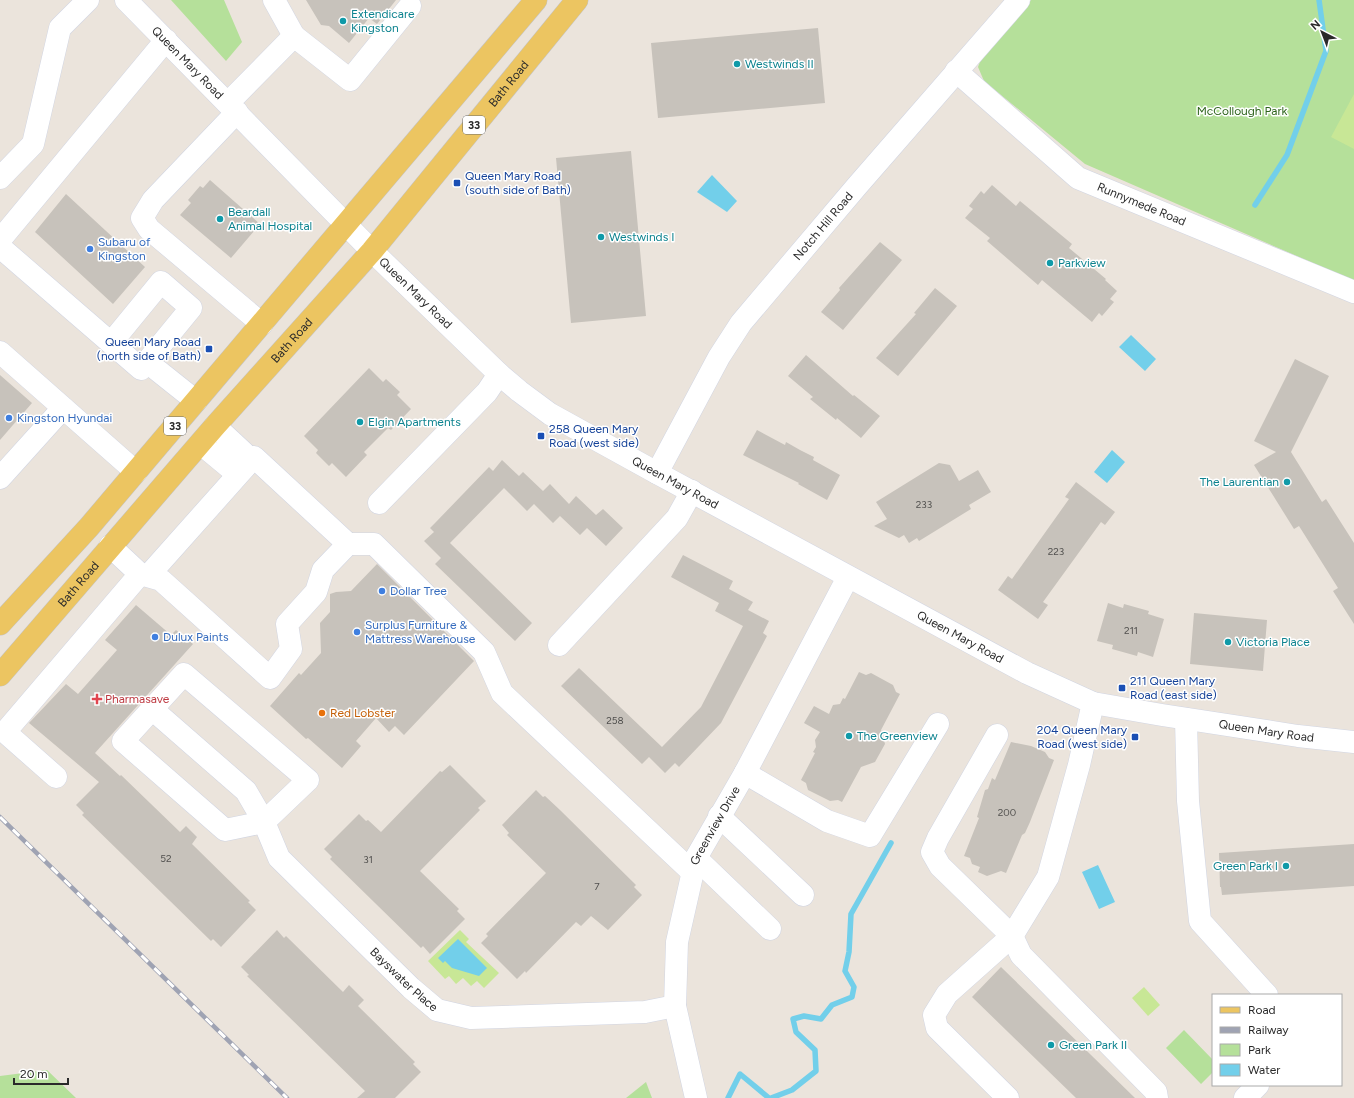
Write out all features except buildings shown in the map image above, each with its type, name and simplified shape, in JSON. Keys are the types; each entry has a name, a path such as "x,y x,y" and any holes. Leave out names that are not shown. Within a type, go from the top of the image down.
{"main road":[{"name":"33","path":"0,624 89,528 536,0"},
{"name":"Bath Road","path":"0,675 215,426 372,251 577,0"},
{"path":"89,528 110,546"}],"street":[{"path":"0,178 33,144 60,28 88,0"},
{"name":"Queen Mary Road","path":"126,0 372,251 499,374 550,414 657,474 692,491 1026,673 1093,703 1298,736 1354,742"},
{"path":"274,0 294,36 350,80 410,6"},
{"name":"Notch Hill Road","path":"657,474 719,357 741,323 956,71 1019,0"},
{"path":"262,324 148,229 142,218 153,200 294,36"},
{"path":"0,240 166,40"},
{"name":"Runnymede Road","path":"956,71 1078,178 1354,292"},
{"path":"0,247 141,369 191,308 161,282 111,343"},
{"path":"0,352 136,472"},
{"path":"147,362 196,401"},
{"path":"379,504 487,392 499,374"},
{"path":"0,478 63,408"},
{"path":"215,426 244,453 244,468"},
{"path":"201,444 230,468 244,468"},
{"path":"56,777 5,732 144,575 254,457 348,544 374,544 484,652 502,693 694,865 770,929"},
{"path":"559,645 677,518 692,491"},
{"path":"110,546 144,575 161,580 270,678 291,649 287,624 316,592 323,570 348,544"},
{"name":"Greenview Drive","path":"695,1094 675,1006 677,942 694,865 719,816 745,773 848,577"},
{"path":"184,674 308,780 264,822 225,830 124,740 184,674"},
{"path":"1008,1098 936,1028 934,1015 947,994 1012,936 1048,877 1079,765 1093,703"},
{"name":"Bayswater Place","path":"152,709 246,791 264,822 279,858 411,988 437,1010 471,1018 645,1012 675,1006"},
{"path":"1186,719 1188,801 1200,921 1266,994"},
{"path":"745,773 827,821 870,836 938,724"},
{"path":"997,735 938,838 932,852 940,866 1012,936 1021,955 1156,1092 1157,1098"},
{"path":"719,816 803,895"},
{"path":"1245,1098 1257,1086"}],"green space":[{"path":"171,0 224,0 242,42 226,61"},
{"name":"McCollough Park","path":"1031,0 1354,0 1354,281 1085,164 984,81 978,67 981,59"},
{"path":"1354,94 1354,149 1331,137"},
{"path":"460,930 469,939 466,942 499,973 484,988 477,981 471,986 463,978 456,984 449,976 445,979 428,961"},
{"path":"1144,987 1160,1005 1148,1016 1132,998"},
{"path":"1184,1030 1212,1059 1212,1073 1201,1084 1166,1048"},
{"path":"47,1070 76,1098 0,1098 0,1076"},
{"path":"646,1082 652,1098 626,1098"}],"water":[{"path":"712,175 737,201 727,212 697,192"},
{"path":"1131,335 1156,359 1145,371 1119,347"},
{"path":"1112,450 1125,462 1107,483 1094,472"},
{"path":"1098,865 1115,902 1099,909 1082,872"},
{"path":"458,939 487,968 479,976 452,968 445,961 443,963 438,958"}],"waterway":[{"path":"1255,205 1287,155 1326,51 1319,0"},
{"path":"771,1098 792,1090 816,1071 815,1050 796,1032 793,1019 804,1016 821,1019 832,1005 852,997 854,987 845,971 849,952 851,914 891,843"},
{"path":"728,1098 740,1074 769,1098"}],"railway":[{"path":"0,817 287,1098"}],"place":[{"name":"Extendicare Kingston","path":"343,21"},
{"name":"Westwinds II","path":"737,64"},
{"name":"Queen Mary Road (south side of Bath)","path":"457,183"},
{"name":"Beardall Animal Hospital","path":"220,219"},
{"name":"Westwinds I","path":"601,237"},
{"name":"Subaru of Kingston","path":"90,249"},
{"name":"Parkview","path":"1050,263"},
{"name":"Queen Mary Road (north side of Bath)","path":"209,349"},
{"name":"Kingston Hyundai","path":"9,418"},
{"name":"Elgin Apartments","path":"360,422"},
{"name":"258 Queen Mary Road (west side)","path":"541,436"},
{"name":"The Laurentian","path":"1287,482"},
{"name":"Dollar Tree","path":"382,591"},
{"name":"Surplus Furniture & Mattress Warehouse","path":"357,632"},
{"name":"Dulux Paints","path":"155,637"},
{"name":"Victoria Place","path":"1228,642"},
{"name":"211 Queen Mary Road (east side)","path":"1122,688"},
{"name":"Pharmasave","path":"97,699"},
{"name":"Red Lobster","path":"322,713"},
{"name":"The Greenview","path":"849,736"},
{"name":"204 Queen Mary Road (west side)","path":"1135,737"},
{"name":"Green Park I","path":"1286,866"},
{"name":"Green Park II","path":"1051,1045"}]}
